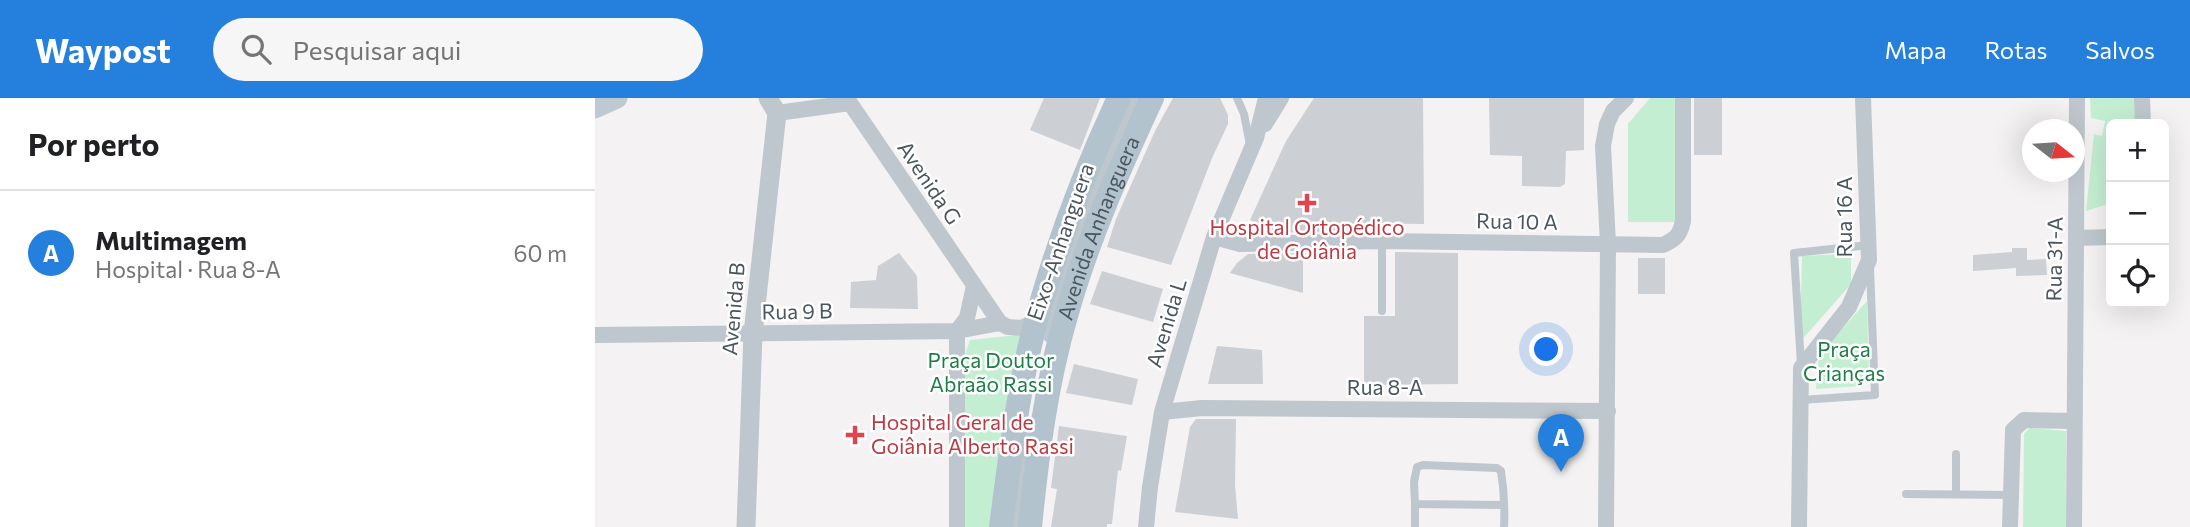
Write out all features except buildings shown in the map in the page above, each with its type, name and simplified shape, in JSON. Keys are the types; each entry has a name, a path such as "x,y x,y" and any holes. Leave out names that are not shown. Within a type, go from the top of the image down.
{"main road":[{"path":"595,108 617,98"},
{"name":"Avenida Anhanguera","path":"1002,527 1013,435 1034,335 1067,223 1119,98"},
{"name":"Avenida Anhanguera","path":"1030,527 1035,473 1048,394 1065,318 1085,256 1116,177 1152,98"}],"street":[{"name":"Avenida L","path":"1146,527 1162,412 1215,237 1253,144 1266,98"},
{"name":"Avenida L","path":"1253,144 1282,98"},
{"path":"1606,527 1608,244 1604,146 1607,124 1613,111 1626,98"},
{"name":"Rua 10 A","path":"1215,237 1240,244 1382,241 1663,245 1675,240 1683,221 1683,98"},
{"name":"Rua 16 A","path":"1801,368 1849,307 1869,252 1863,98"},
{"name":"Rua 31-A","path":"2074,527 2077,98"},
{"path":"2142,98 2143,119"},
{"name":"Avenida G","path":"773,106 848,100 1000,323"},
{"name":"Avenida B","path":"747,527 753,334 773,106"},
{"path":"2076,238 2106,237"},
{"path":"957,527 957,331 967,318 974,286"},
{"path":"1000,323 1034,335"},
{"name":"Rua 9 B","path":"595,335 957,331 1000,323"},
{"path":"1799,527 1801,368"},
{"name":"Rua 8-A","path":"1162,412 1202,408 1608,411"},
{"path":"2010,527 2013,430 2024,419 2074,421"}],"lane":[{"name":"Eixo-Anhanguera","path":"1034,335 1053,315 1076,238 1135,98"},
{"path":"1237,98 1253,144"},
{"path":"1382,241 1383,311"},
{"path":"1801,368 1794,253 1869,252 1875,394 1801,400"},
{"path":"1016,527 1031,425"},
{"path":"1956,454 1956,494"},
{"path":"1415,527 1414,482 1417,467 1423,465 1497,468 1501,471 1504,527"},
{"path":"1906,494 2011,495"},
{"path":"1415,504 1504,505"}],"green space":[{"path":"1650,98 1681,98 1680,222 1628,222 1628,124"},
{"path":"2090,98 2137,98 2136,119 2106,119 2106,205 2086,211 2094,134 2102,136 2105,121 2091,118"},
{"name":"Praça Crianças","path":"1851,255 1851,284 1800,342 1802,256"},
{"name":"Praça Crianças","path":"1867,301 1869,377 1859,386 1816,389 1819,355"},
{"name":"Praça Doutor Abraão Rassi","path":"1028,334 998,527 960,527 961,367 970,340"},
{"path":"2030,428 2066,431 2066,527 2023,527 2024,434"}],"place":[{"name":"Hospital Ortopédico de Goiânia","path":"1307,203"},
{"name":"Hospital Geral de Goiânia Alberto Rassi","path":"855,435"},
{"name":"Multimagem","path":"1561,472"}]}
